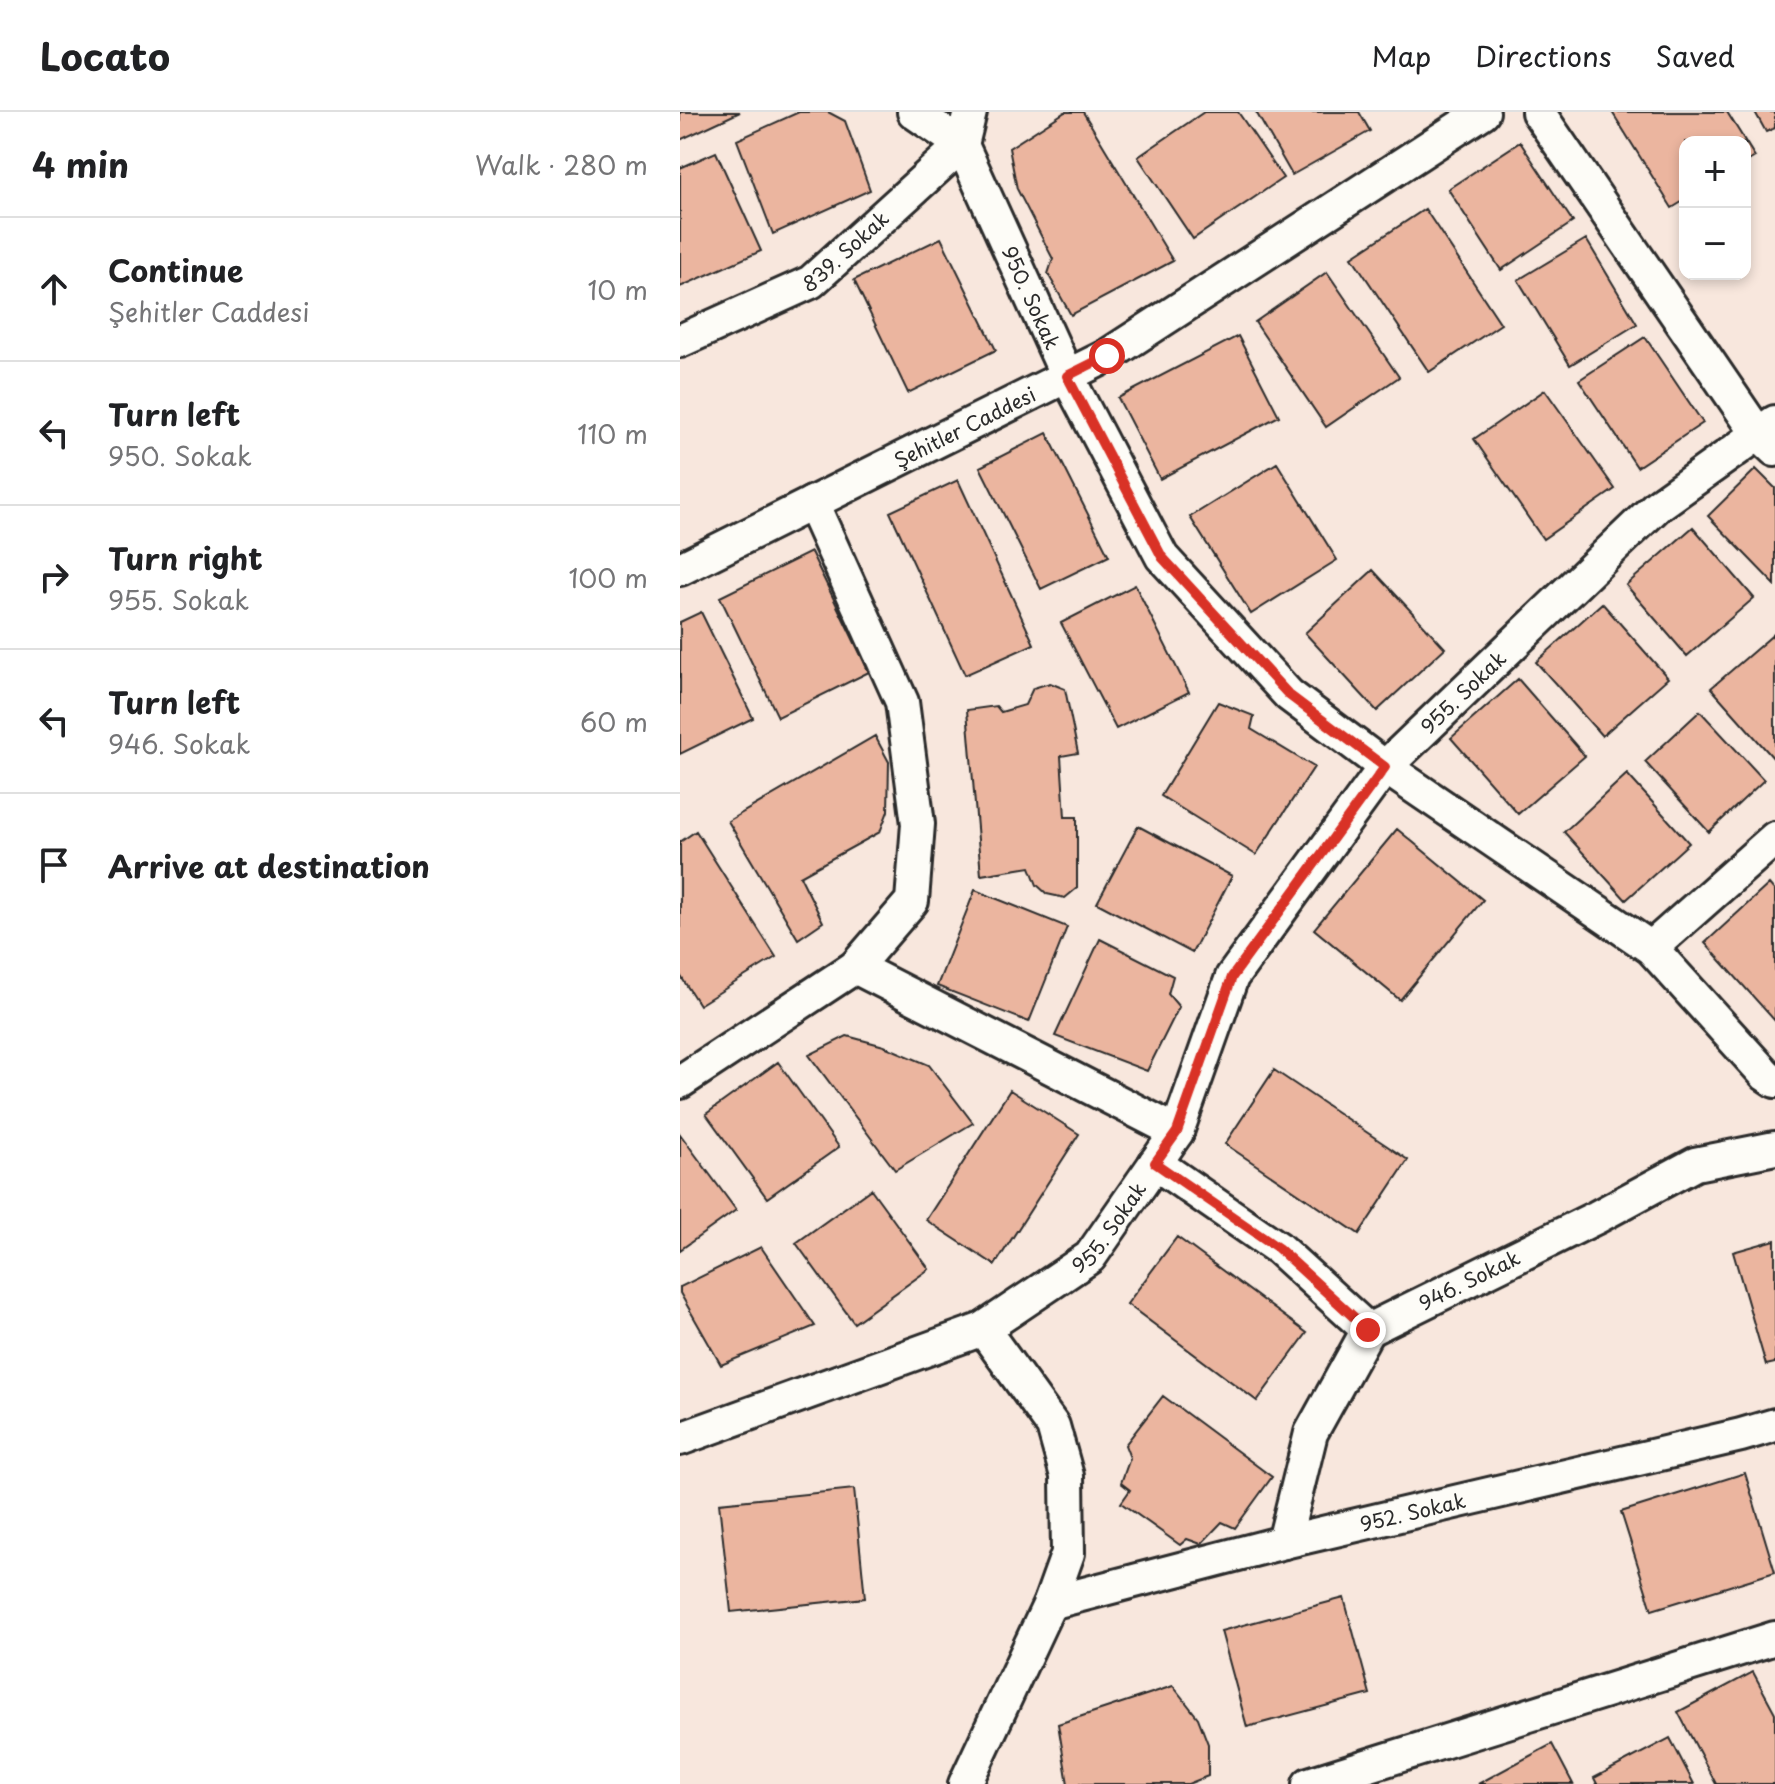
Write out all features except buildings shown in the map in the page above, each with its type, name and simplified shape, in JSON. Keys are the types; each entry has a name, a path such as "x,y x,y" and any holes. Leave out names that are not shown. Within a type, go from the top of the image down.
{"street":[{"path":"914,112 962,145 970,112"},
{"name":"Şehitler Caddesi","path":"680,569 1107,356 1483,112"},
{"path":"1538,112 1769,435"},
{"name":"839. Sokak","path":"680,341 811,282 962,145"},
{"name":"950. Sokak","path":"962,145 1067,376 1162,557 1289,695 1385,767 1651,948 1766,1075 1775,1081"},
{"name":"955. Sokak","path":"680,1439 983,1329 1090,1257 1177,1132 1232,977 1385,767 1657,506 1769,435"},
{"path":"680,1082 855,967 912,901 918,824 902,702 812,503"},
{"path":"1651,948 1775,838"},
{"path":"855,967 1177,1132"},
{"name":"946. Sokak","path":"1368,1330 1597,1217 1695,1164 1775,1148"},
{"path":"1155,1163 1278,1248 1368,1330 1311,1433 1284,1542"},
{"path":"965,1784 1050,1603 1068,1553 1067,1476 1053,1426 983,1329"},
{"name":"952. Sokak","path":"1050,1603 1284,1542 1775,1425"},
{"path":"1309,1784 1775,1638"}],"route":[{"path":"1107,356 1067,376 1162,557 1289,695 1385,767 1232,977 1177,1132 1155,1163 1278,1248 1368,1330"}]}
